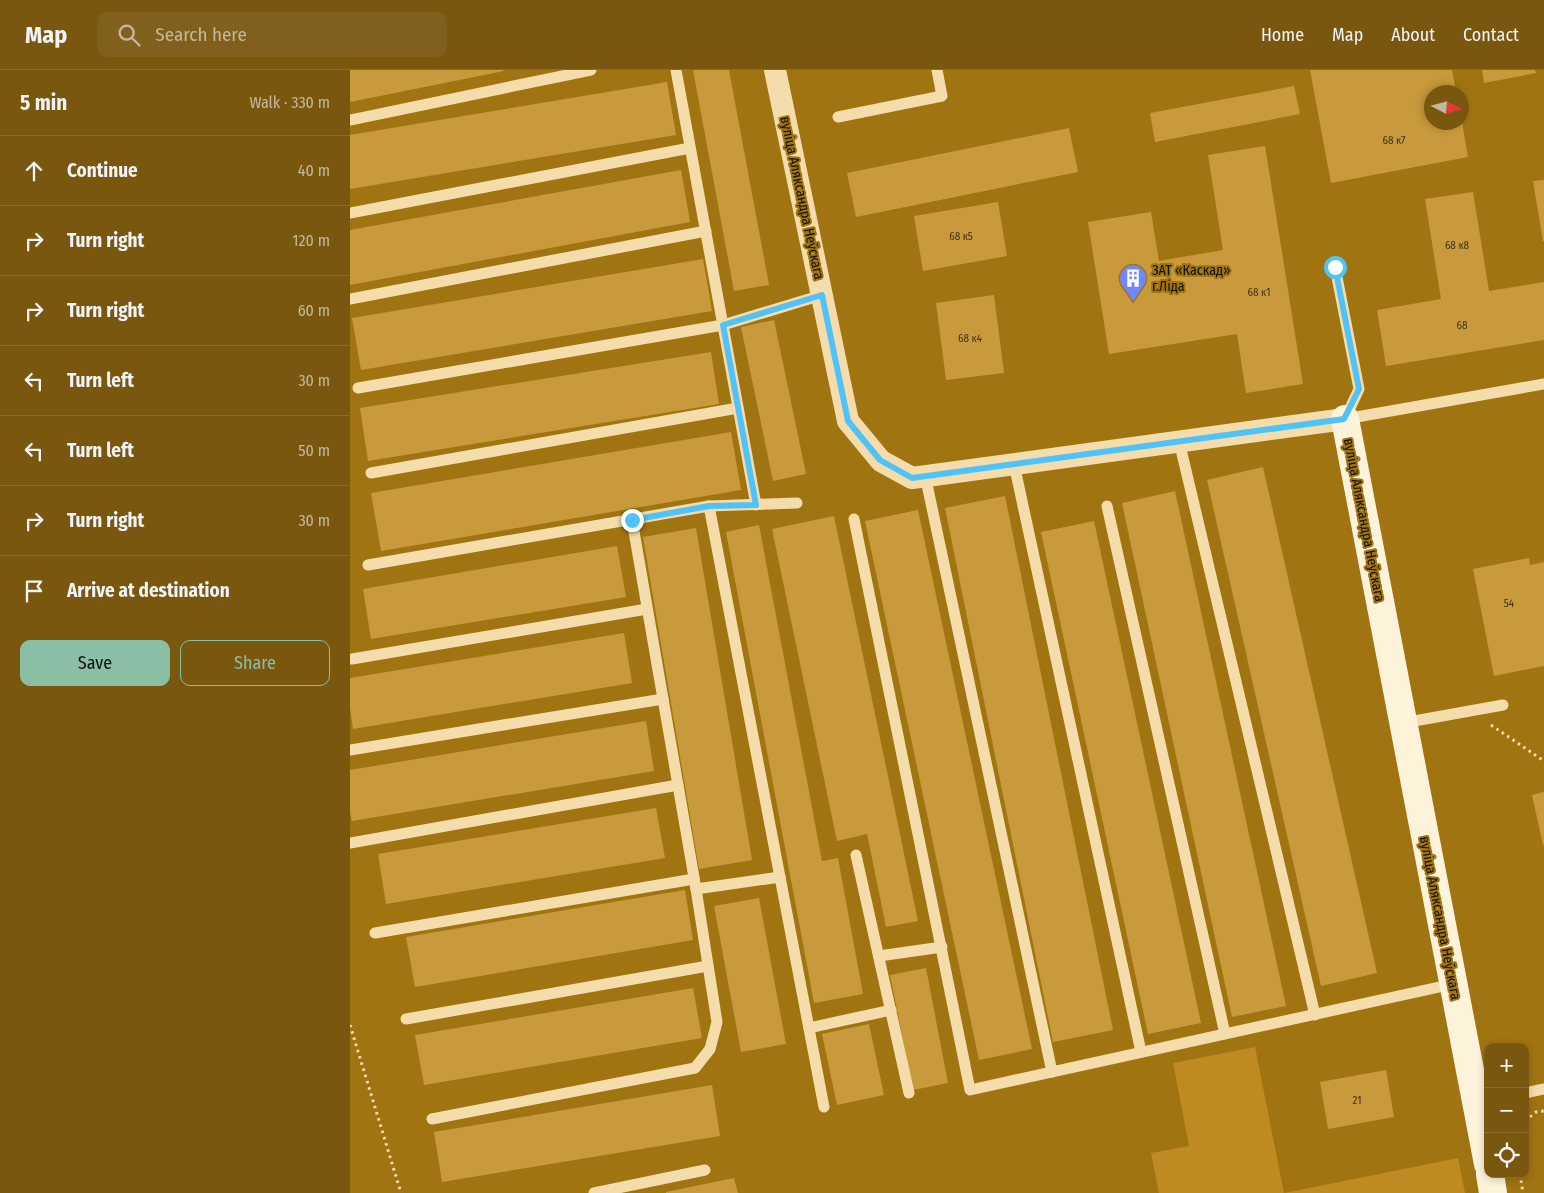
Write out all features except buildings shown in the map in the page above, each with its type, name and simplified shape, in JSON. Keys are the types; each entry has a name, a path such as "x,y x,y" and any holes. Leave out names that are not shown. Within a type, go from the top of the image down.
{"street":[{"name":"вуліца Аляксандра Неўскага","path":"775,70 848,421 880,460 912,478 1344,419 1453,984 1482,1101 1485,1133"},
{"path":"1491,1178 1493,1193"}],"lane":[{"path":"350,120 591,70"},
{"path":"676,70 756,505"},
{"path":"838,117 942,96 937,70"},
{"path":"350,213 690,148"},
{"path":"350,299 706,231"},
{"path":"1335,267 1359,389 1344,419"},
{"path":"358,388 723,325 822,295"},
{"path":"1344,419 1544,384"},
{"path":"371,473 738,408"},
{"path":"1178,442 1315,1014"},
{"path":"1014,464 1141,1052"},
{"path":"925,476 1052,1072"},
{"path":"368,565 709,506 797,503"},
{"path":"709,506 824,1107"},
{"path":"1107,506 1225,1034"},
{"path":"854,519 970,1090 1453,984"},
{"path":"432,1119 695,1068 710,1049 717,1022 632,520"},
{"path":"352,659 647,609"},
{"path":"350,750 663,699"},
{"path":"1403,723 1503,705"},
{"path":"350,843 678,785"},
{"path":"856,856 909,1093"},
{"path":"375,933 695,884 780,876"},
{"path":"879,956 942,947"},
{"path":"406,1019 708,966"},
{"path":"809,1028 891,1010"},
{"path":"1529,1092 1544,1089"},
{"path":"594,1193 704,1170"}],"path":[{"path":"1469,711 1544,761"},
{"path":"350,1025 401,1193"},
{"path":"1529,1118 1536,1112 1544,1111"},
{"path":"1521,1178 1523,1193"}],"shaded area":[{"path":"1255,1047 1284,1193 1159,1193 1151,1153 1189,1146 1173,1063"},
{"path":"1458,1158 1465,1193 1284,1193"}],"place":[{"name":"ЗАТ «Каскад» г.Ліда","path":"1133,302"}],"route":[{"path":"632,520 709,506 756,505 723,325 822,295 848,421 880,460 912,478 1344,419 1359,389 1335,267"}]}
